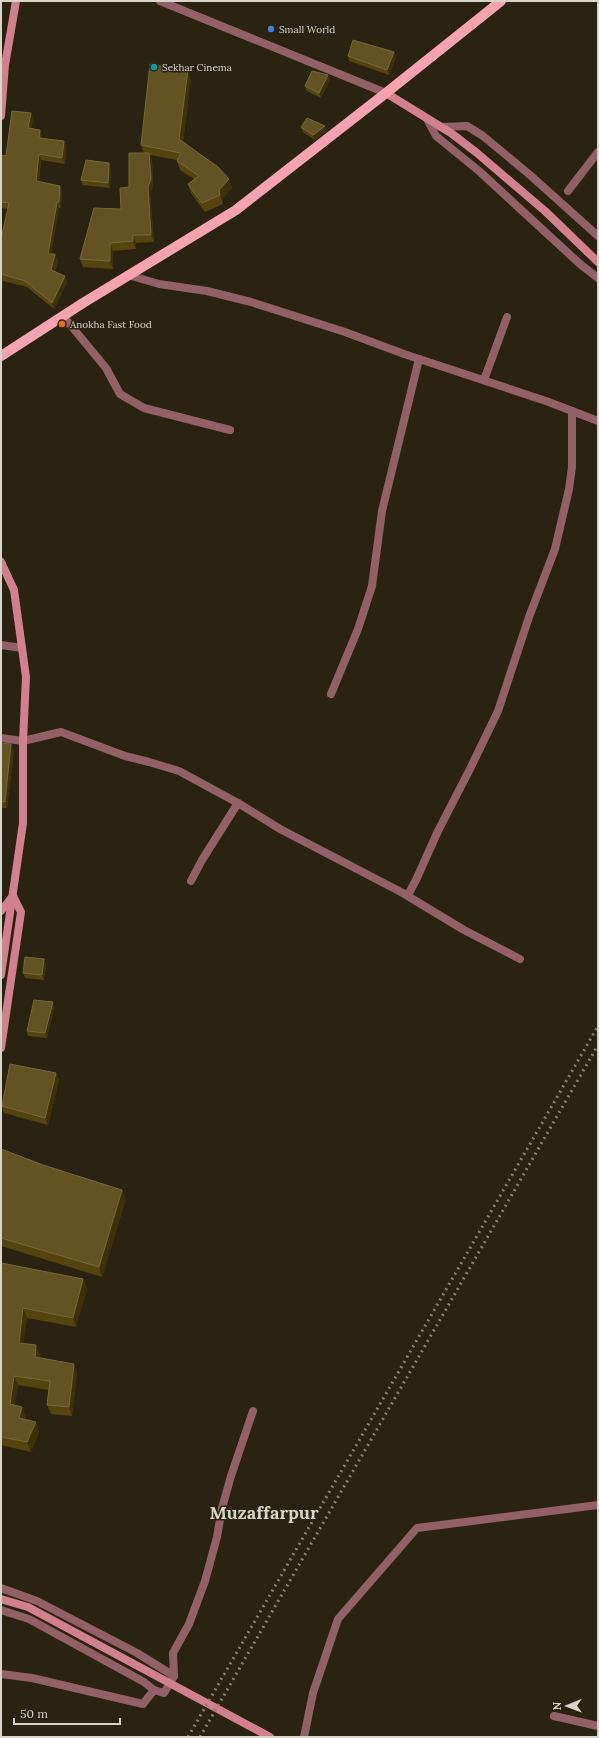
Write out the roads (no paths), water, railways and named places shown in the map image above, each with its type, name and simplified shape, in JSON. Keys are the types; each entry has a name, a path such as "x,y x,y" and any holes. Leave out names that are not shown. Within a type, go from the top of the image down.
{"main road":[{"path":"1,116 5,65 16,1"},
{"path":"1,356 128,275 236,210 501,1"},
{"path":"386,93 451,133 529,196 598,262"},
{"path":"1,562 14,590 26,677 23,741 23,823 1,975"},
{"path":"1,911 13,896"},
{"path":"1,1048 21,912 13,896"},
{"path":"1,1599 28,1607 270,1737"}],"street":[{"path":"160,1 386,93"},
{"path":"428,119 436,136 479,171 580,264 598,278"},
{"path":"441,127 467,126 483,136 530,175 598,236"},
{"path":"568,191 598,152"},
{"path":"128,275 159,284 207,291 251,302 345,332 419,359 484,380 572,411 598,422"},
{"path":"63,316 106,368 120,394 144,408 230,430"},
{"path":"484,380 507,317"},
{"path":"331,694 358,629 372,586 382,511 419,359"},
{"path":"408,895 440,825 470,769 498,711 529,617 555,549 569,489 572,467 572,411"},
{"path":"1,645 22,648"},
{"path":"1,738 23,741 61,732 125,756 179,771 238,803 280,829 408,895 464,930 520,959"},
{"path":"191,881 202,860 238,803"},
{"path":"1,1610 29,1619 144,1682 154,1690 164,1693 174,1676 173,1653 189,1624 206,1581 218,1537 224,1501 253,1411"},
{"path":"304,1737 313,1693 338,1619 417,1528 598,1505"},
{"path":"1,1588 37,1601 136,1653 174,1676"},
{"path":"1,1674 32,1678 143,1704 154,1690"},
{"path":"554,1716 598,1726"}],"railway":[{"path":"188,1737 598,1026"},
{"path":"200,1737 598,1045"}],"place":[{"name":"Small World","path":"271,29"},
{"name":"Sekhar Cinema","path":"154,67"},
{"name":"Anokha Fast Food","path":"62,324"}],"district":[{"name":"Muzaffarpur","path":"264,1512"}]}
